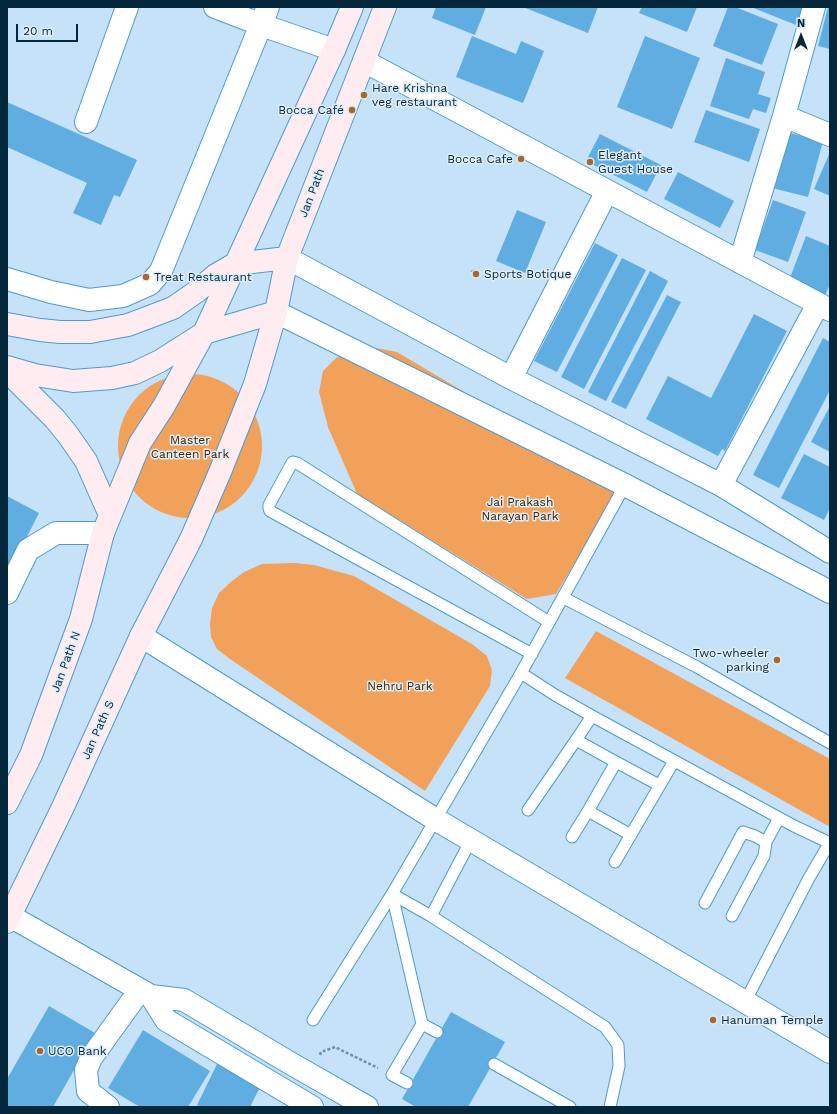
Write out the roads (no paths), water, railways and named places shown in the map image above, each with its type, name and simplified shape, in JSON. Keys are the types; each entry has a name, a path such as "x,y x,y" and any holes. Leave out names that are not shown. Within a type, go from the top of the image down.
{"main road":[{"path":"204,333 334,50 352,7"},
{"name":"Jan Path","path":"191,539 223,466 255,384 276,312 287,258 385,7"},
{"path":"7,324 60,332 90,332 128,325 173,308 196,292 216,275 235,264 287,258"},
{"path":"7,367 35,375 73,381 112,378 135,373 166,357 204,333 276,312"},
{"name":"Jan Path N","path":"7,803 31,755 82,619 106,524 140,443 164,406 204,333"},
{"path":"7,371 55,419 68,434 86,461 106,524"},
{"name":"Jan Path S","path":"8,919 63,808 141,636 191,539"}],"street":[{"path":"86,122 127,7"},
{"path":"215,7 265,16 334,50"},
{"path":"740,262 784,116 814,7"},
{"path":"7,279 51,292 89,300 123,296 150,284 161,271 265,16"},
{"path":"364,61 824,307 721,485"},
{"path":"784,116 830,135"},
{"path":"511,378 608,191"},
{"path":"287,258 511,378 721,485 830,552"},
{"path":"276,312 625,485 830,592"},
{"path":"7,593 28,550 56,533 106,524"},
{"path":"141,636 435,819 830,1052"},
{"path":"8,919 146,993 184,1000 367,1107"},
{"path":"108,1107 88,1091 86,1070 91,1058 146,993"},
{"path":"146,993 166,1020 312,1107"}],"lane":[{"path":"532,654 270,511 270,505 292,463 297,463 549,622"},
{"path":"313,1020 392,894 521,673 564,598 625,485"},
{"path":"564,598 697,667 830,743"},
{"path":"521,673 554,695 674,761 794,826 830,842 805,885 745,1002"},
{"path":"528,810 592,716"},
{"path":"576,740 659,786"},
{"path":"615,862 674,761"},
{"path":"572,837 616,762"},
{"path":"588,811 630,835"},
{"path":"732,916 764,856 766,842 779,818"},
{"path":"705,903 742,832 755,836 766,842"},
{"path":"431,916 471,840"},
{"path":"392,894 431,916 604,1027 618,1045 619,1066 610,1107"},
{"path":"392,894 422,1024 392,1075 407,1083"},
{"path":"422,1024 437,1032"},
{"path":"494,1064 570,1107"}],"place":[{"name":"Hare Krishna veg restaurant","path":"364,95"},
{"name":"Bocca Café","path":"352,110"},
{"name":"Bocca Cafe","path":"521,159"},
{"name":"Elegant Guest House","path":"590,162"},
{"name":"Sports Botique","path":"476,274"},
{"name":"Treat Restaurant","path":"146,277"},
{"name":"Two-wheeler parking","path":"777,660"},
{"name":"Hanuman Temple","path":"713,1020"},
{"name":"UCO Bank","path":"40,1051"}],"park label":[{"name":"Master Canteen Park","path":"190,447"},
{"name":"Jai Prakash Narayan Park","path":"520,509"},
{"name":"Nehru Park","path":"400,686"}]}
